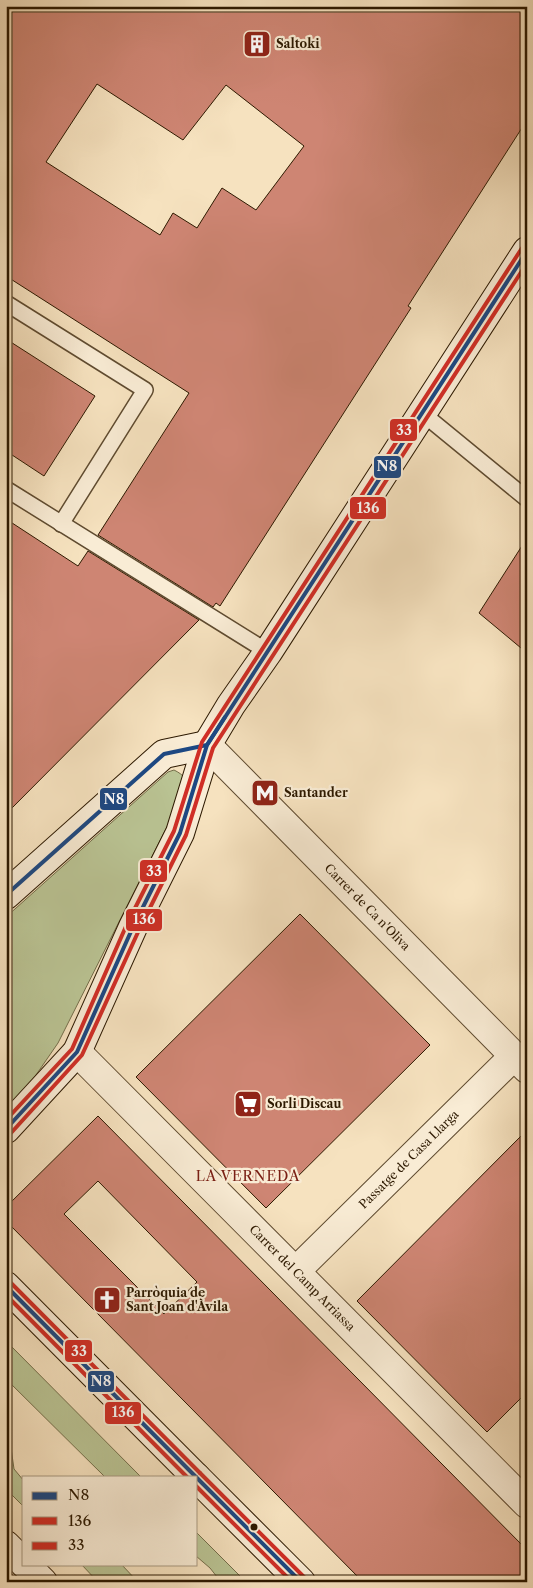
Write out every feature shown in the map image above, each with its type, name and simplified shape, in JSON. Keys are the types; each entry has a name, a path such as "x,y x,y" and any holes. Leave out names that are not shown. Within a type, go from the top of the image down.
{"street":[{"path":"6,1129 77,1052 133,927 180,833 207,745 231,705 268,652 527,251"},
{"path":"6,895 164,754 207,745"},
{"name":"Carrer de Ca n'Oliva","path":"207,745 520,1062"},
{"name":"Carrer del Camp Arriassa","path":"77,1052 527,1504"},
{"name":"Passatge de Casa Llarga","path":"305,1262 520,1062"},
{"path":"6,1286 195,1476"},
{"path":"198,1479 301,1582"},
{"path":"6,1545 22,1562"},
{"path":"26,1566 43,1582"}],"lane":[{"path":"6,303 145,390 61,524"},
{"path":"422,412 527,499"},
{"path":"6,489 268,652"}],"green space":[{"path":"174,770 184,778 186,789 58,1043 27,1088 6,1109 6,917 168,772"},
{"path":"6,1341 140,1476 104,1476 6,1379"},
{"path":"6,1441 11,1448 14,1469 22,1479 22,1505 6,1489"},
{"path":"198,1534 246,1582 221,1582 210,1568 198,1558"},
{"path":"83,1566 123,1566 138,1582 98,1582"}],"building":[{"path":"6,6 527,6 527,120 408,306 411,308 220,606 216,603 213,607 98,535 189,393 6,276","holes":["97,84 183,140 226,85 304,146 256,210 222,188 197,228 173,213 160,235 46,162"]},
{"path":"6,339 95,396 44,476 6,451"},
{"path":"6,519 78,566 88,551 199,620 6,814"},
{"path":"527,538 527,653 479,613"},
{"path":"300,914 430,1045 266,1208 136,1077"},
{"path":"98,1116 527,1550 527,1582 363,1582 6,1221 6,1207","holes":["98,1181 197,1282 164,1314 64,1214"]},
{"path":"527,1130 527,1392 487,1432 357,1301"}],"transit line":[{"name":"33","path":"6,1120 72,1049 127,924 174,831 202,742 522,248"},
{"name":"N8","path":"6,1129 77,1052 133,927 180,833 207,745 527,251"},
{"name":"136","path":"11,1133 82,1055 139,930 186,835 213,748 527,263"},
{"name":"N8","path":"6,895 164,754 207,745 225,717"},
{"name":"33","path":"10,1282 200,1473"},
{"name":"N8","path":"6,1286 195,1476"},
{"name":"136","path":"6,1295 186,1476"},
{"name":"33","path":"200,1473 305,1578"},
{"name":"N8","path":"198,1479 301,1582"},
{"name":"136","path":"198,1488 292,1582"}],"place":[{"name":"Saltoki","path":"257,44"},
{"name":"Santander","path":"265,793"},
{"name":"Sorli Discau","path":"248,1104"},
{"name":"Parròquia de Sant Joan d'Àvila","path":"107,1300"}],"district":[{"name":"LA VERNEDA","path":"248,1176"}]}
